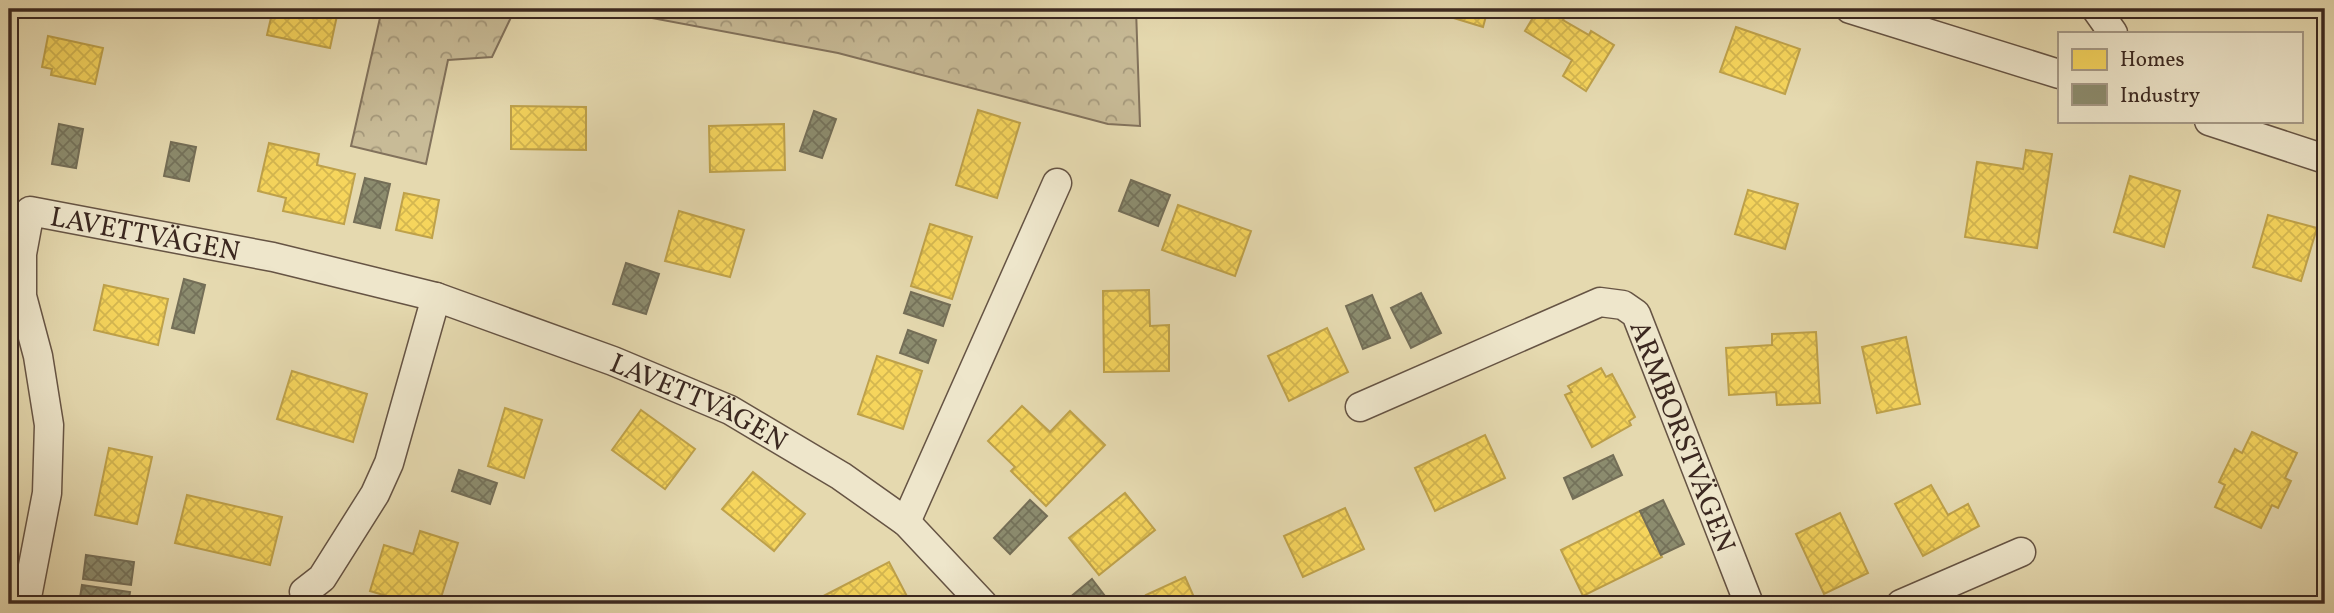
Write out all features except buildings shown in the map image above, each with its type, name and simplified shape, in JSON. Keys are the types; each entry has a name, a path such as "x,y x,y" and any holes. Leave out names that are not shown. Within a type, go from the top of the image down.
{"street":[{"path":"1850,9 2058,74"},
{"path":"2096,9 2112,32"},
{"path":"2212,122 2325,159"},
{"path":"906,522 1057,183"},
{"name":"LAVETTVÄGEN","path":"27,597 47,493 49,425 38,356 22,296 19,208 273,257 436,298 613,361 730,410 841,476 906,522 984,604"},
{"path":"304,592 322,578 375,494 389,463 436,298"},
{"name":"ARMBORSTVÄGEN","path":"1360,407 1600,302 1631,308 1636,314 1749,604"},
{"path":"1901,604 2021,552"}],"green space":[{"path":"382,9 515,9 492,57 448,60 426,164 351,146"},
{"path":"604,9 1136,9 1140,126 1108,124 838,53"}]}
